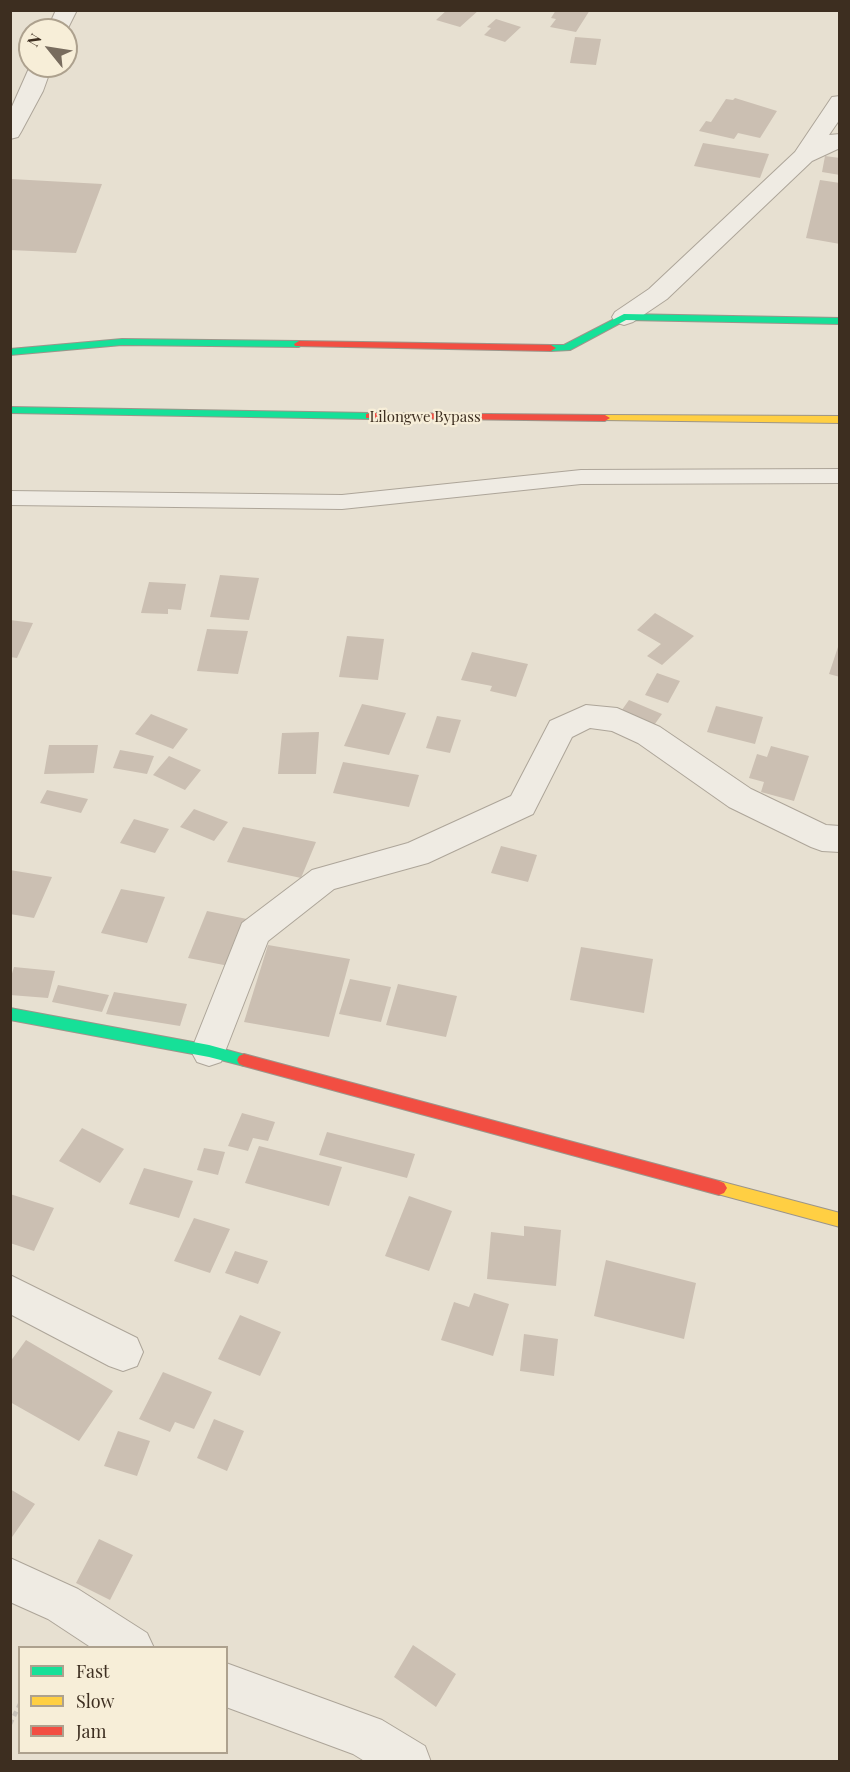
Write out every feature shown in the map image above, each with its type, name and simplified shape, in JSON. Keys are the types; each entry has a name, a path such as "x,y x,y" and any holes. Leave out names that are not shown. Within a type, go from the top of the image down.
{"street":[{"path":"10,132 37,78"},
{"path":"10,352 122,342 566,348 624,317 658,294 804,156 840,102"},
{"path":"804,156 831,141 840,141"},
{"path":"624,317 840,321"},
{"name":"Lilongwe Bypass","path":"10,410 234,415 840,420"},
{"path":"209,1052 254,933 324,879 416,854 522,805 561,729 586,716 617,720 649,735 740,798 822,838 840,838"},
{"path":"10,1014 52,1020 209,1052 840,1220"},
{"path":"10,1293 123,1352"},
{"path":"10,1579 63,1604 130,1646"},
{"path":"228,1686 366,1736 409,1761"}],"lane":[{"path":"10,498 342,502 581,477 840,476"}],"path":[{"path":"10,1724 18,1708"}],"building":[{"path":"447,10 479,10 460,27 436,20"},
{"path":"556,10 590,10 576,32 550,27 556,19 551,18"},
{"path":"496,19 521,27 505,42 484,35 491,28 487,27"},
{"path":"575,37 601,39 596,65 570,63"},
{"path":"735,98 777,111 760,138 738,133 734,139 699,131 706,121 711,122 726,99"},
{"path":"703,143 769,154 760,178 694,166"},
{"path":"825,156 840,158 840,175 822,172"},
{"path":"11,179 102,184 76,253 10,250"},
{"path":"820,180 840,183 840,244 806,238"},
{"path":"220,575 259,578 249,620 210,617"},
{"path":"149,582 186,584 181,610 168,609 168,614 141,613"},
{"path":"655,613 694,636 662,665 647,656 661,644 637,630"},
{"path":"10,620 33,623 17,658 10,657"},
{"path":"207,629 248,631 238,674 197,671"},
{"path":"347,636 384,639 378,680 339,677"},
{"path":"840,644 840,677 829,674"},
{"path":"472,652 528,664 516,697 490,691 492,686 461,680"},
{"path":"657,673 680,681 668,703 645,695"},
{"path":"629,700 662,714 652,728 619,714"},
{"path":"362,704 406,713 389,755 344,746"},
{"path":"716,706 763,717 755,744 707,732"},
{"path":"151,714 188,729 173,749 135,734"},
{"path":"437,716 461,720 450,753 426,748"},
{"path":"319,732 316,774 278,774 282,733"},
{"path":"49,745 98,745 94,773 44,774"},
{"path":"771,746 809,756 794,801 761,792 764,782 749,778 757,754 767,757"},
{"path":"120,750 154,756 147,774 113,768"},
{"path":"169,756 201,770 185,790 153,775"},
{"path":"343,762 419,775 409,807 333,793"},
{"path":"47,790 88,799 81,813 40,803"},
{"path":"194,809 228,822 214,841 180,827"},
{"path":"134,819 169,829 155,853 120,843"},
{"path":"243,827 316,842 301,878 227,862"},
{"path":"501,846 537,855 528,882 491,873"},
{"path":"10,870 52,877 34,918 10,914"},
{"path":"121,889 165,897 147,943 101,933"},
{"path":"207,911 247,919 229,966 188,958"},
{"path":"268,945 350,959 329,1037 244,1022"},
{"path":"581,947 653,959 644,1013 570,1000"},
{"path":"14,967 55,971 48,998 10,995 10,980"},
{"path":"350,979 391,987 381,1022 339,1014"},
{"path":"398,984 457,996 446,1037 386,1025"},
{"path":"58,985 109,995 102,1012 52,1002"},
{"path":"114,992 187,1004 180,1026 106,1014"},
{"path":"242,1113 275,1122 268,1141 253,1138 248,1151 228,1146"},
{"path":"82,1128 124,1149 100,1183 59,1161"},
{"path":"327,1132 415,1154 407,1178 319,1155"},
{"path":"259,1146 342,1167 329,1206 245,1183"},
{"path":"204,1148 225,1152 218,1175 197,1170"},
{"path":"144,1168 193,1181 179,1218 129,1204"},
{"path":"10,1194 54,1208 34,1251 10,1243"},
{"path":"409,1196 452,1211 429,1271 385,1256"},
{"path":"194,1218 230,1229 210,1273 174,1261"},
{"path":"524,1226 561,1230 556,1286 487,1279 491,1232 524,1236"},
{"path":"235,1251 268,1261 258,1284 225,1273"},
{"path":"606,1260 696,1283 684,1339 594,1316"},
{"path":"474,1293 509,1304 493,1356 441,1340 454,1302 469,1307"},
{"path":"240,1315 281,1332 260,1376 218,1359"},
{"path":"524,1334 558,1339 554,1376 520,1371"},
{"path":"26,1340 113,1391 79,1441 10,1402 10,1362"},
{"path":"163,1372 212,1392 194,1429 175,1422 170,1432 139,1419"},
{"path":"214,1419 244,1431 227,1471 197,1458"},
{"path":"118,1431 150,1441 137,1476 104,1466"},
{"path":"10,1489 35,1504 10,1540"},
{"path":"99,1539 133,1555 110,1600 76,1583"},
{"path":"413,1645 456,1674 436,1707 394,1677"}],"traffic: fast":[{"path":"551,348 566,348 624,317 840,321"},
{"path":"10,352 122,342 299,344"},
{"path":"10,410 370,416"},
{"path":"10,1014 209,1051 244,1060"}],"traffic: slow":[{"path":"605,418 840,420"},
{"path":"719,1188 840,1220"}],"traffic: jam":[{"path":"299,344 551,348"},
{"path":"370,416 605,418"},
{"path":"244,1060 719,1188"}]}
